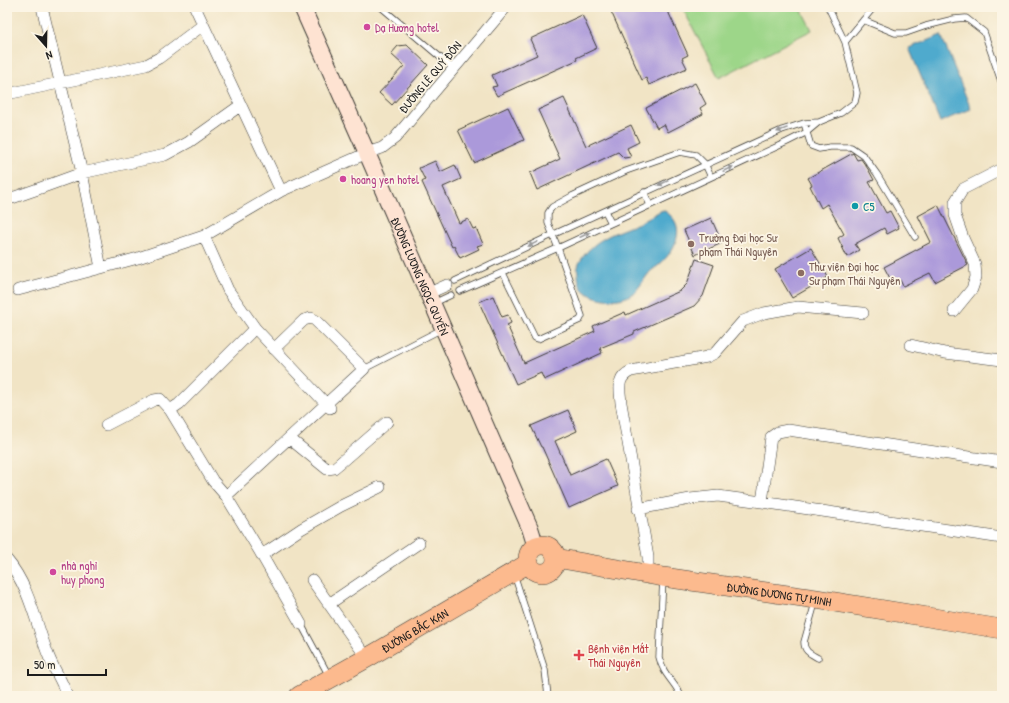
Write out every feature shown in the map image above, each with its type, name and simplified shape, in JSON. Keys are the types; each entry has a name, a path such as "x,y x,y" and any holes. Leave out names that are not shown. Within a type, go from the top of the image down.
{"highway":[{"name":"ĐƯỜNG DƯƠNG TỰ MINH","path":"526,560 532,569 538,572 545,573 551,570 555,564 556,558 656,576 816,598 1002,630"},
{"name":"ĐƯỜNG BẮC KẠN","path":"299,696 366,658 526,560"}],"main road":[{"name":"ĐƯỜNG LƯƠNG NGỌC QUYẾN","path":"302,7 530,528 526,560"}],"street":[{"path":"42,7 82,173 101,268"},
{"path":"195,7 281,190"},
{"name":"ĐƯỜNG LÊ QUÝ ĐÔN","path":"18,290 138,258 204,236 281,190 382,148 395,138 506,7"},
{"path":"7,94 146,65 159,58 203,25"},
{"path":"7,198 12,198 82,173 165,155 189,142 241,105"},
{"path":"954,311 972,289 976,277 975,264 963,238 955,215 955,202 963,189 1002,168"},
{"path":"204,236 228,290 255,328 328,406"},
{"path":"429,299 451,287"},
{"path":"656,576 648,557 638,509 620,387 621,380 625,374 632,371 707,357 715,353 742,321 764,313 798,308 863,313"},
{"path":"226,496 289,438 328,406 364,369 315,320 311,318 304,320 274,348"},
{"path":"170,410 179,404 255,328"},
{"path":"911,344 945,353 1002,360"},
{"path":"106,425 154,400 160,399 170,410 213,481 226,496 301,624"},
{"path":"289,438 327,469 334,468 387,422"},
{"path":"762,502 771,437 778,432 788,430 1002,462"},
{"path":"260,552 268,551 301,528 341,506 380,488"},
{"path":"638,509 718,496 1002,538"},
{"path":"329,604 419,543"},
{"path":"7,560 16,570 29,599 49,658 64,686 67,696"},
{"path":"312,580 366,658"}],"lane":[{"path":"381,7 454,69"},
{"path":"460,291 558,248 808,132 819,122 840,113 855,102 857,93 845,42 828,7"},
{"path":"845,42 874,7"},
{"path":"863,20 895,33 906,33 947,20 966,18 984,32 1001,81"},
{"path":"451,287 552,235 705,164 782,130 804,123 819,122"},
{"path":"804,123 808,132 811,146 819,149 830,146 851,148 864,156 877,174 915,237"},
{"path":"503,272 535,338 538,339 561,329 580,320 582,316 548,223 548,213 552,207 572,196 633,168 680,152 696,155 705,164 711,177"},
{"path":"644,192 650,205"},
{"path":"605,211 611,223"},
{"path":"364,369 443,329"},
{"path":"526,560 548,696"},
{"path":"656,576 659,657 661,666 680,696"},
{"path":"816,598 804,642 804,648 807,652 818,658"},
{"path":"301,624 330,678"}],"green space":[{"path":"682,7 800,7 812,30 719,78"}],"water":[{"path":"941,35 971,109 940,122 909,48"},
{"path":"663,210 671,216 675,222 677,237 675,244 671,252 649,273 637,290 625,297 612,300 598,298 586,293 580,286 578,280 578,265 587,252 608,236 641,222"}],"building":[{"path":"609,7 666,7 688,55 682,58 687,68 649,85 646,78 642,80"},
{"path":"582,15 597,48 576,58 577,60 497,96 492,87 497,86 492,75 537,55 530,39"},
{"path":"407,45 428,65 392,105 379,93 404,66 391,54 398,46"},
{"path":"695,83 706,104 700,108 703,114 668,132 664,124 657,128 646,108"},
{"path":"564,98 586,146 631,125 639,142 627,148 631,157 624,158 618,152 537,190 530,173 560,159 538,110"},
{"path":"508,107 524,140 474,163 458,130"},
{"name":"C5","path":"853,153 857,160 861,159 868,169 874,180 869,182 886,213 890,211 899,228 887,234 884,228 855,244 859,250 847,257 838,238 844,234 827,204 821,208 810,186 812,185 808,178"},
{"path":"435,161 440,172 455,165 461,179 443,187 459,223 468,219 473,229 476,228 483,244 477,246 479,249 460,258 454,246 452,247 422,182 425,180 419,168"},
{"path":"938,205 968,265 935,282 930,273 903,286 900,280 893,284 884,267 931,242 918,216"},
{"path":"711,218 722,243 695,255 684,230"},
{"name":"Thư viện Đại học Sư phạm Thái Nguyên","path":"811,248 828,277 792,298 775,269"},
{"path":"696,259 714,265 703,296 694,306 600,348 602,353 544,380 541,373 516,384 479,302 493,296 502,317 508,315 511,323 507,325 524,363 595,331 593,326 625,312 626,315 680,291 687,284"},
{"path":"568,410 577,431 555,441 570,475 606,459 618,486 569,508 531,426"}],"place":[{"name":"Dạ Hương hotel","path":"367,27"},
{"name":"hoang yen hotel","path":"343,179"},
{"name":"C5","path":"855,206"},
{"name":"Trường Đại học Sư phạm Thái Nguyên","path":"691,244"},
{"name":"Thư viện Đại học Sư phạm Thái Nguyên","path":"801,273"},
{"name":"nhà nghỉ huy phong","path":"53,572"},
{"name":"Bệnh viện Mắt Thái Nguyên","path":"579,655"}]}
